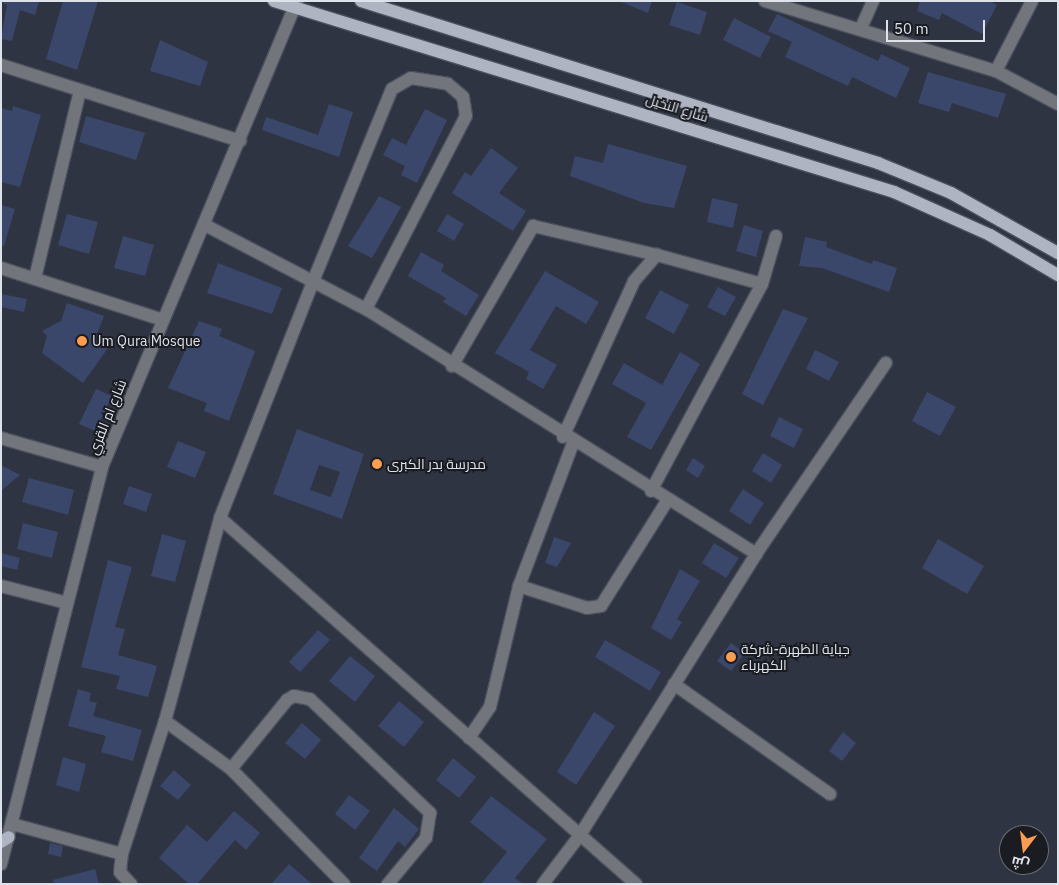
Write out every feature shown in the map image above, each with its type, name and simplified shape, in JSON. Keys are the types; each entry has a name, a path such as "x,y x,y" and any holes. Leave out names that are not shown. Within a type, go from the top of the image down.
{"main road":[{"name":"شارع النخيل","path":"274,1 296,4 894,192 990,235 1058,276"},
{"name":"شارع النخيل","path":"361,1 900,171 981,208 1058,253"}],"street":[{"path":"765,1 861,28 996,71 1058,104"},
{"path":"861,28 873,1"},
{"path":"996,71 1032,1"},
{"name":"شارع ام القري","path":"1,864 102,467 296,4"},
{"path":"1,66 240,141"},
{"path":"131,884 120,872 122,854 165,721 220,518 314,279 392,90 419,77 454,87 466,103 464,123 366,310"},
{"path":"35,278 80,90"},
{"path":"205,225 314,279 366,310 568,440 756,554"},
{"path":"452,366 533,226 657,255 762,284"},
{"path":"651,491 762,284 776,236"},
{"path":"469,738 492,700 519,586 568,440 634,280 657,255"},
{"path":"1,268 163,320"},
{"path":"543,884 580,835 756,554 886,363"},
{"path":"1,438 102,467"},
{"path":"519,586 587,608 601,606 667,501"},
{"path":"220,518 636,884"},
{"path":"1,586 67,603"},
{"path":"674,684 830,794"},
{"path":"231,769 286,700 294,696 310,699 430,813 426,838 388,884"},
{"path":"165,721 231,769 344,884"},
{"path":"8,835 122,854"}],"building":[{"path":"1,1 39,1 35,15 20,10 12,41 1,39 7,5"},
{"path":"63,1 98,1 77,70 46,59"},
{"path":"619,1 652,1 648,13"},
{"path":"920,1 990,1 997,5 982,34 942,13 939,20 917,11"},
{"path":"677,2 707,12 700,35 669,25"},
{"path":"777,14 878,61 881,54 910,68 896,98 852,77 848,86 785,57 792,42 768,31"},
{"path":"734,18 771,37 760,58 723,40"},
{"path":"160,40 208,62 200,86 150,71"},
{"path":"928,72 1006,94 998,118 952,103 949,112 918,103"},
{"path":"329,104 353,112 339,157 262,130 266,117 318,135"},
{"path":"13,106 41,115 20,187 1,182 1,108 12,111"},
{"path":"425,109 447,120 417,183 401,175 405,166 383,155 392,138 406,145"},
{"path":"86,116 145,133 136,160 79,142"},
{"path":"608,144 687,166 674,208 644,203 570,176 575,156 603,163"},
{"path":"491,148 518,168 499,193 526,211 513,231 452,193 465,172 471,176"},
{"path":"379,196 401,207 372,258 348,246"},
{"path":"712,198 738,204 733,228 707,222"},
{"path":"1,205 15,209 4,246 1,246"},
{"path":"67,214 98,222 89,254 58,245"},
{"path":"447,214 464,224 454,241 437,231"},
{"path":"744,225 763,231 756,257 736,251"},
{"path":"123,236 154,245 145,276 114,268"},
{"path":"805,237 827,242 826,247 872,264 873,260 897,268 889,292 822,268 799,266"},
{"path":"421,252 444,265 441,271 479,295 466,316 443,302 446,298 408,276"},
{"path":"218,263 282,288 272,314 207,293"},
{"path":"545,271 599,302 586,324 556,306 530,350 557,365 543,389 526,379 529,372 495,353"},
{"path":"718,287 736,297 725,316 707,307"},
{"path":"660,290 689,305 674,334 645,318"},
{"path":"1,294 27,299 24,312 1,307"},
{"path":"67,303 104,316 95,339 108,348 83,383 42,353 47,336 42,331 61,321"},
{"path":"783,309 808,318 763,405 742,394"},
{"path":"199,321 222,329 219,336 255,351 229,421 204,411 207,403 168,388"},
{"path":"815,350 839,362 829,381 806,369"},
{"path":"680,352 700,364 651,450 627,437 646,403 612,384 624,363 662,385"},
{"path":"96,389 112,396 95,431 79,424"},
{"path":"927,392 956,407 940,436 912,421"},
{"path":"779,417 803,429 794,448 770,436"},
{"path":"297,429 364,454 342,519 273,494","holes":["319,465 340,472 331,497 310,490"]},
{"path":"178,441 206,452 195,478 167,467"},
{"path":"763,453 782,465 771,483 752,471"},
{"path":"693,458 705,466 698,478 686,470"},
{"path":"1,465 20,475 1,491"},
{"path":"29,478 74,490 68,515 22,502"},
{"path":"129,486 152,494 146,512 123,504"},
{"path":"743,489 764,503 750,525 729,511"},
{"path":"23,523 58,532 52,558 17,549"},
{"path":"162,534 186,541 175,582 151,576"},
{"path":"554,537 571,543 557,567 545,563"},
{"path":"938,539 984,566 967,594 922,568"},
{"path":"714,543 739,558 726,578 702,563"},
{"path":"1,553 20,558 17,570 1,566"},
{"path":"108,560 132,567 115,627 125,629 118,655 157,666 148,697 116,689 120,676 81,667"},
{"path":"680,569 700,581 677,619 682,622 671,640 651,628"},
{"path":"318,630 330,640 300,672 289,662"},
{"path":"605,640 661,672 650,691 595,657"},
{"name":"جباية الظهرة-شركة الكهرباء","path":"731,643 745,653 731,671 717,661"},
{"path":"350,656 375,676 355,702 329,681"},
{"path":"78,689 91,693 89,701 97,703 93,716 142,730 133,761 101,752 106,736 68,726"},
{"path":"399,701 424,722 404,747 378,726"},
{"path":"594,712 615,726 576,785 557,772"},
{"path":"302,723 321,740 305,759 285,743"},
{"path":"843,732 856,743 842,761 829,751"},
{"path":"63,757 86,764 79,792 56,785"},
{"path":"453,758 476,777 459,798 436,780"},
{"path":"174,770 191,785 178,800 160,786"},
{"path":"349,795 370,811 355,830 335,814"},
{"path":"491,796 547,839 515,878 523,884 481,884 507,852 470,822"},
{"path":"394,808 419,829 405,847 398,841 377,871 359,858"},
{"path":"234,811 260,833 246,850 235,840 197,884 189,884 159,858 187,825 207,842"},
{"path":"50,843 63,846 61,857 48,854"},
{"path":"289,864 312,884 271,884"},
{"path":"95,869 99,884 54,884 53,880"}],"place":[{"name":"Um Qura Mosque","path":"82,341"},
{"name":"مدرسة بدر الكبرى","path":"377,464"},
{"name":"جباية الظهرة-شركة الكهرباء","path":"731,657"}]}
